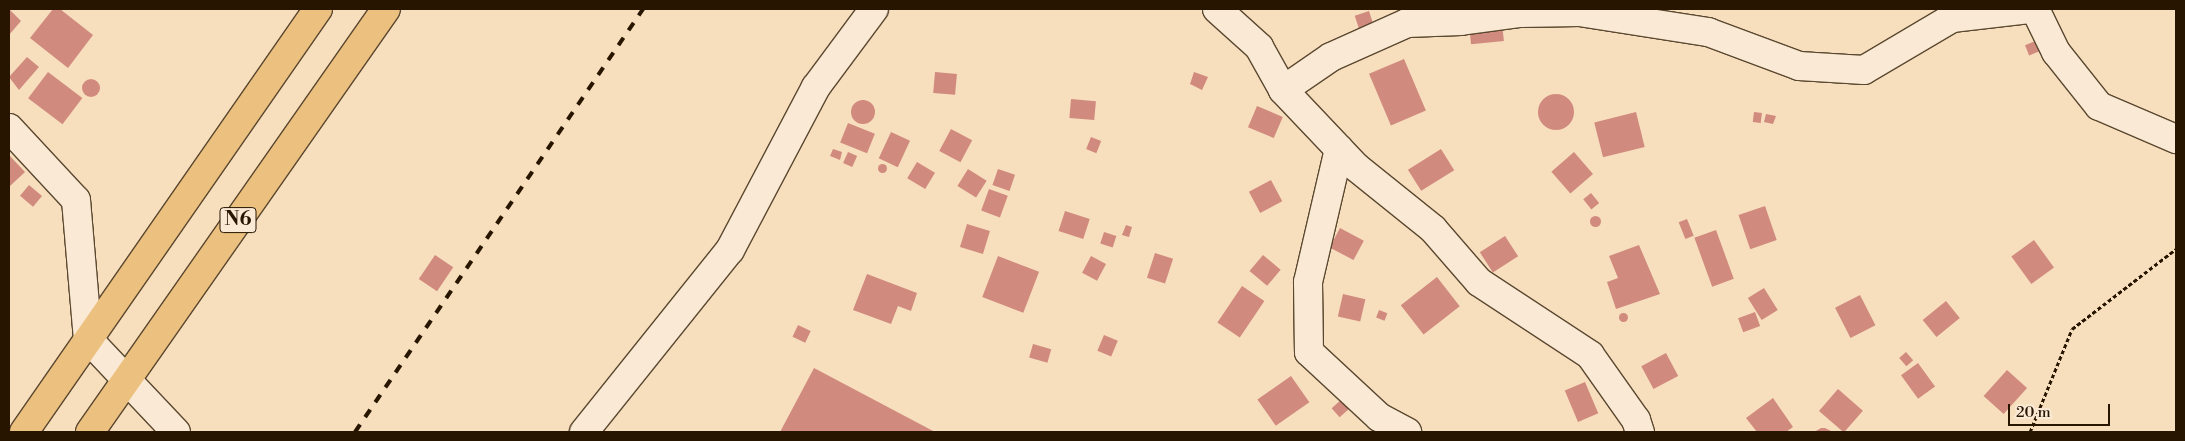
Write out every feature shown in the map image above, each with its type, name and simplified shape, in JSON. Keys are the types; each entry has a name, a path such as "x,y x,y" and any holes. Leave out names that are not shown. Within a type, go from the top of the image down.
{"highway":[{"name":"N6","path":"24,432 318,9"},
{"name":"N6","path":"90,432 386,9"}],"street":[{"path":"584,432 730,250 816,87 874,9"},
{"path":"1216,9 1259,47 1283,90 1356,167 1433,229 1479,282 1590,355 1636,420 1640,432"},
{"path":"1283,90 1332,57 1407,23 1461,21 1520,13 1579,12 1708,32 1799,66 1864,70 1952,18 2031,9"},
{"path":"2035,9 2056,52 2099,106 2176,139"},
{"path":"9,128 76,200 88,339 125,382 176,432"},
{"path":"1339,149 1308,282 1309,352 1379,417 1407,432"}],"path":[{"path":"2030,432 2072,329 2176,249"}],"building":[{"path":"9,9 21,21 9,35"},
{"path":"53,9 60,9 93,35 68,68 30,38"},
{"path":"1369,11 1374,26 1360,31 1355,16"},
{"path":"1502,23 1504,41 1471,44 1469,26"},
{"path":"2038,40 2042,50 2029,55 2025,45"},
{"path":"27,57 39,67 19,90 9,77"},
{"path":"1404,59 1426,111 1391,125 1369,74"},
{"path":"48,72 82,98 62,124 28,98"},
{"path":"935,72 957,74 955,95 933,93"},
{"path":"1194,72 1208,77 1202,90 1190,84"},
{"path":"87,79 95,79 100,84 98,95 87,97 82,92 82,84"},
{"path":"1556,94 1563,95 1569,99 1573,105 1573,119 1569,125 1563,129 1556,130 1549,129 1543,125 1539,119 1538,112 1539,105 1543,99 1549,95"},
{"path":"1071,99 1096,101 1094,120 1069,118"},
{"path":"863,100 872,103 875,112 872,121 863,124 854,121 851,112 854,103"},
{"path":"1257,106 1283,117 1274,138 1248,127"},
{"path":"1636,112 1645,147 1603,157 1594,122"},
{"path":"1754,112 1762,113 1761,123 1753,122"},
{"path":"1766,114 1776,116 1773,124 1764,122"},
{"path":"848,123 875,134 867,153 840,142"},
{"path":"951,129 972,140 960,162 939,151"},
{"path":"891,132 910,141 898,167 879,158"},
{"path":"1091,137 1101,141 1096,153 1086,149"},
{"path":"833,149 842,152 840,160 830,156"},
{"path":"1441,149 1454,170 1421,191 1408,170"},
{"path":"848,152 857,156 852,167 843,163"},
{"path":"1574,152 1593,174 1570,194 1551,172"},
{"path":"9,155 25,172 9,187"},
{"path":"917,162 935,173 925,189 907,178"},
{"path":"882,163 887,168 882,173 877,168"},
{"path":"968,169 987,181 976,198 957,186"},
{"path":"998,169 1015,175 1009,191 992,185"},
{"path":"1271,180 1282,201 1260,213 1249,192"},
{"path":"29,185 42,196 33,207 20,196"},
{"path":"989,189 1008,196 1000,217 981,211"},
{"path":"1591,193 1599,203 1591,209 1583,199"},
{"path":"1765,206 1777,240 1750,249 1739,215"},
{"path":"1065,211 1090,219 1083,239 1059,231"},
{"path":"1595,215 1601,221 1595,227 1589,221"},
{"path":"1687,219 1694,236 1685,239 1679,222"},
{"path":"967,224 990,231 983,254 960,247"},
{"path":"1126,225 1132,227 1129,237 1122,235"},
{"path":"1340,228 1364,241 1354,260 1330,247"},
{"path":"1716,230 1734,279 1712,287 1694,238"},
{"path":"1104,232 1116,236 1113,247 1100,243"},
{"path":"1505,236 1518,256 1493,272 1480,252"},
{"path":"2034,240 2054,268 2031,284 2011,256"},
{"path":"1639,245 1660,294 1616,309 1607,282 1618,278 1609,256"},
{"path":"1155,253 1173,259 1165,284 1147,278"},
{"path":"435,255 453,267 437,291 419,279"},
{"path":"1263,255 1281,270 1267,286 1250,271"},
{"path":"998,256 1039,272 1023,313 982,297"},
{"path":"1091,256 1106,264 1097,281 1082,273"},
{"path":"867,274 917,293 911,311 898,306 891,324 853,310"},
{"path":"1437,277 1460,306 1424,334 1401,305"},
{"path":"1242,286 1264,301 1240,338 1217,322"},
{"path":"1764,288 1778,310 1762,320 1748,298"},
{"path":"1343,294 1365,299 1360,322 1338,316"},
{"path":"1860,295 1875,325 1850,338 1835,308"},
{"path":"1946,301 1960,318 1937,337 1923,320"},
{"path":"1379,310 1387,313 1385,321 1376,317"},
{"path":"1755,312 1760,326 1743,332 1738,318"},
{"path":"1623,313 1627,317 1623,321 1619,317"},
{"path":"798,325 811,331 805,343 793,337"},
{"path":"1104,335 1118,341 1111,357 1097,351"},
{"path":"1033,344 1051,349 1047,363 1029,357"},
{"path":"1906,352 1913,360 1906,366 1899,358"},
{"path":"1666,353 1678,376 1653,389 1641,366"},
{"path":"1918,363 1935,386 1918,399 1901,375"},
{"path":"814,368 935,432 780,432"},
{"path":"2007,370 2027,388 2004,414 1984,396"},
{"path":"1291,376 1309,402 1276,426 1257,400"},
{"path":"1585,382 1598,413 1578,422 1565,391"},
{"path":"1838,389 1863,411 1844,432 1819,411"},
{"path":"1773,398 1793,427 1786,432 1757,432 1746,418"},
{"path":"1342,399 1350,408 1340,417 1332,408"},
{"path":"1825,428 1833,432 1814,432"}],"railway":[{"path":"355,432 643,9"}]}
